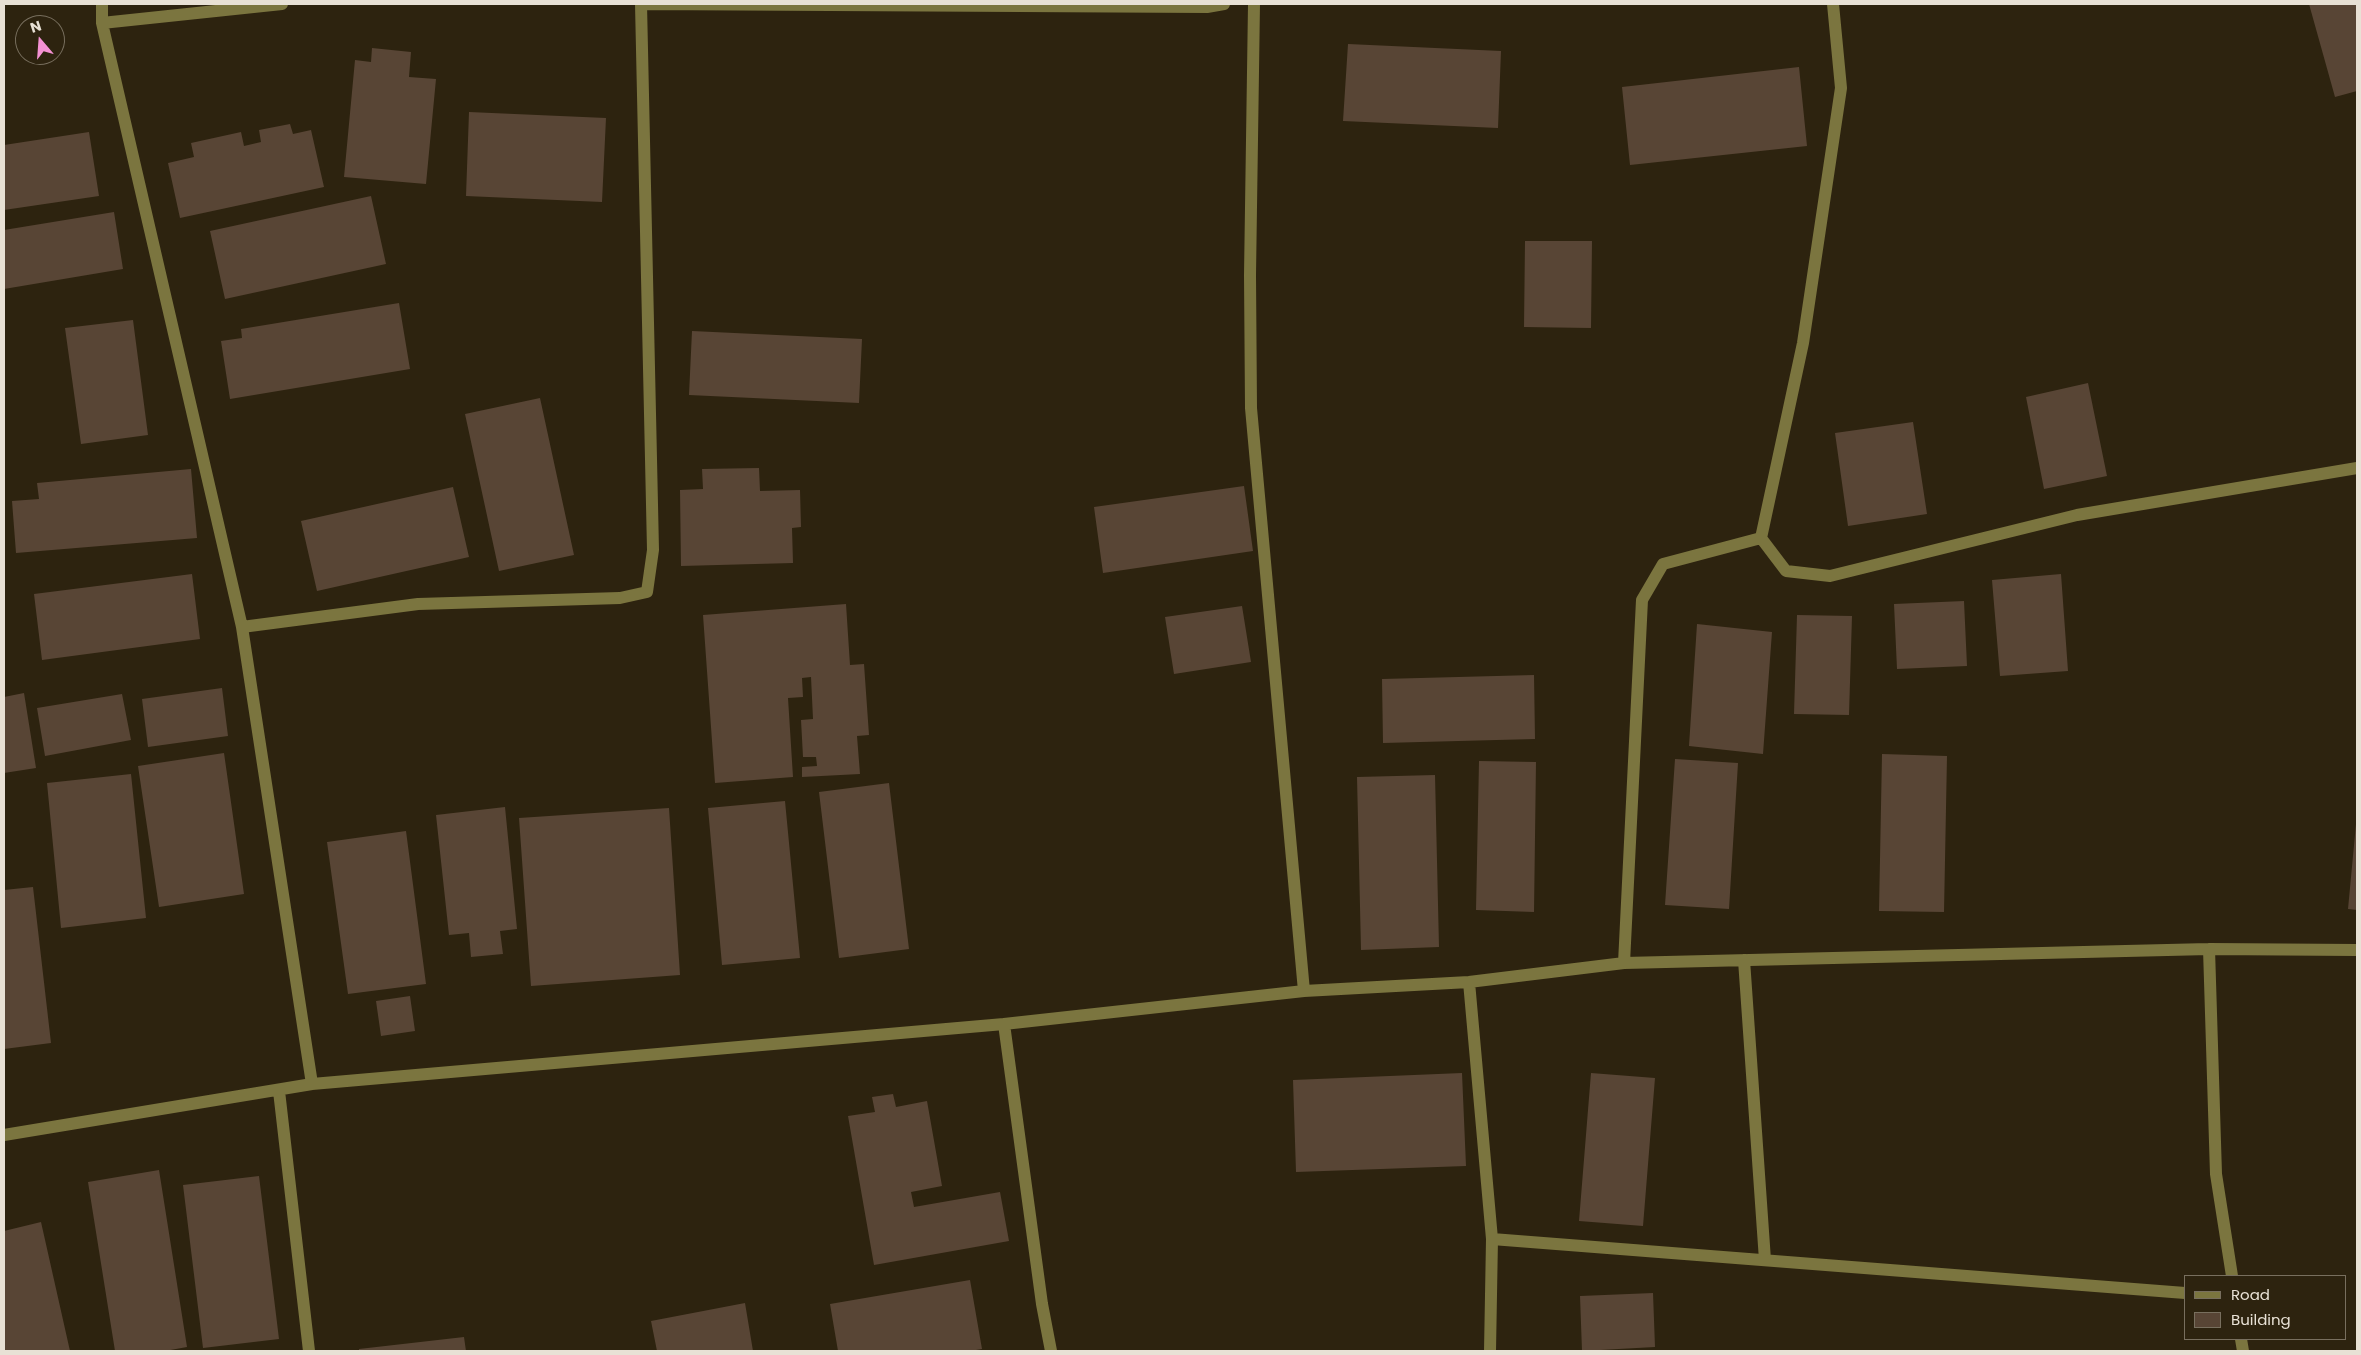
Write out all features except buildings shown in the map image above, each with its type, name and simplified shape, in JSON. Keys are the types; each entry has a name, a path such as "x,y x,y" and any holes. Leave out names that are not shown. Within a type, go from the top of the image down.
{"street":[{"path":"102,4 102,23 242,627 312,1084"},
{"path":"102,23 282,4"},
{"path":"242,627 418,604 620,598 647,592 652,550 641,4 1207,7 1224,4"},
{"path":"1254,4 1250,408 1304,991"},
{"path":"1833,4 1841,88 1803,343 1761,538 1786,571 1830,576 2077,515 2357,468"},
{"path":"1624,963 1642,600 1663,564 1761,538"},
{"path":"4,1135 279,1091 312,1084 1004,1024 1304,991 1469,982 1624,963 2209,949 2357,950"},
{"path":"2209,949 2216,1174 2232,1275"},
{"path":"1744,960 1765,1260"},
{"path":"1469,982 1492,1239 1490,1351"},
{"path":"1004,1024 1050,1351"},
{"path":"279,1091 309,1351"},
{"path":"1492,1239 2184,1293"}]}
